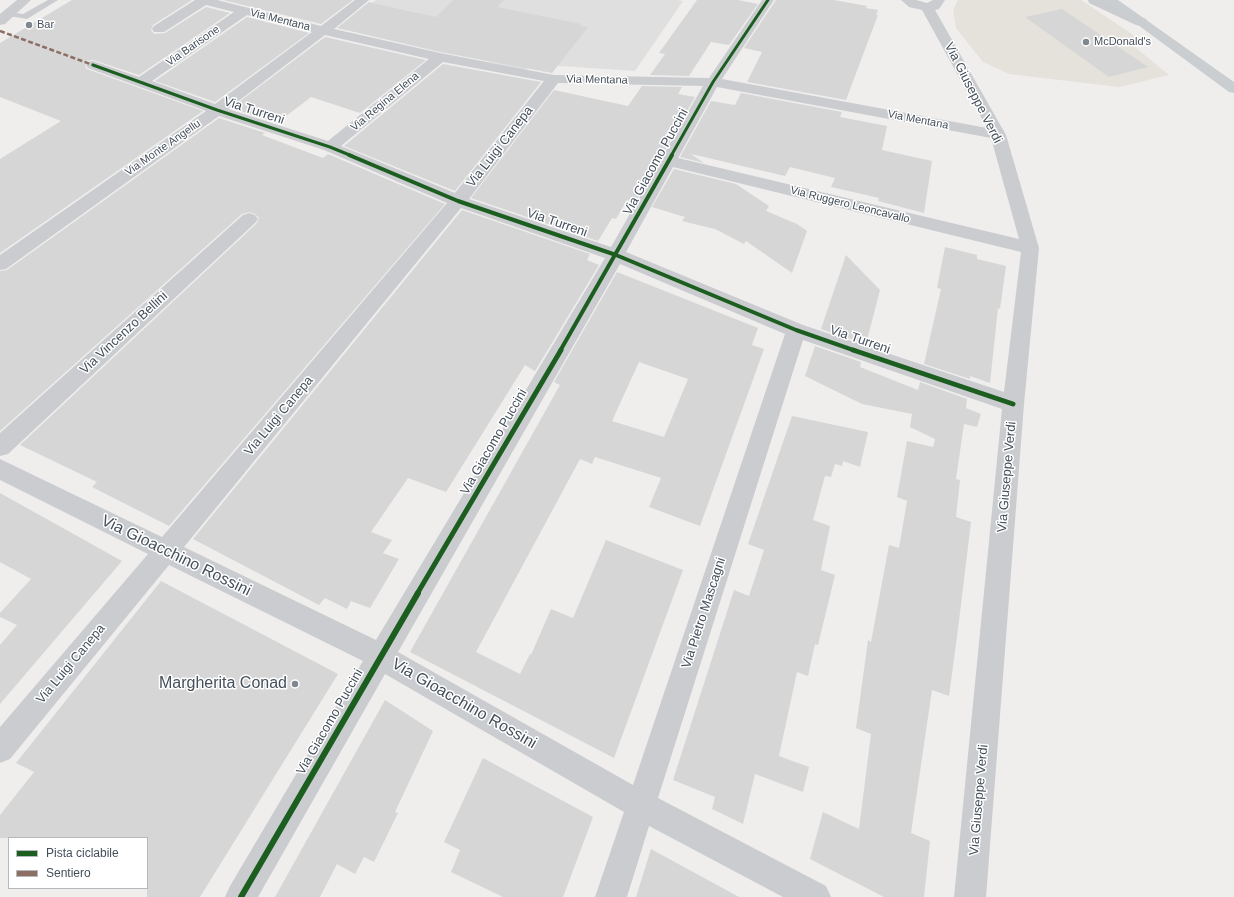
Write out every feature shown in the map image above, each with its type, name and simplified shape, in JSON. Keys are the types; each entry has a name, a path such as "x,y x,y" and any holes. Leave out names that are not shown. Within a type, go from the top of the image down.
{"main road":[{"path":"1110,0 1234,89"}],"street":[{"path":"4,17 25,0"},
{"path":"159,29 202,0"},
{"name":"Via Mentana","path":"202,0 322,30 440,57 554,79 713,82 998,135"},
{"name":"Via Monte Angellu","path":"0,264 216,110 363,0"},
{"name":"Via Giacomo Puccini","path":"241,897 380,656 616,255 713,82 768,0"},
{"path":"1094,0 1141,22"},
{"name":"Via Giuseppe Verdi","path":"916,2 998,135 1030,248 1013,404 970,897"},
{"name":"Via Barisone","path":"141,82 244,11"},
{"name":"Via Regina Elena","path":"330,148 440,57"},
{"name":"Via Turreni","path":"93,66 216,110 330,148 458,201 616,255 796,330 1013,404"},
{"name":"Via Luigi Canepa","path":"0,749 458,201 554,79"},
{"name":"Via Ruggero Leoncavallo","path":"669,161 1030,248"},
{"name":"Via Vincenzo Bellini","path":"0,447 249,219"},
{"name":"Via Pietro Mascagni","path":"612,897 796,330"},
{"name":"Via Gioacchino Rossini","path":"0,469 165,552 380,656 642,806 816,897"}],"lane":[{"path":"4,17 24,18 54,0"}],"shaded area":[{"path":"376,0 683,1 635,71 545,65 524,70 410,43 419,13 372,3"},
{"path":"958,0 1081,0 1135,36 1130,43 1169,75 1119,87 1009,74 983,62 956,28 953,10"}],"building":[{"path":"72,0 192,0 153,25 151,30 154,34 165,33 206,7 230,13 139,75 93,60 87,61 85,66 87,69 203,111 0,253 0,159 61,121 0,97 0,43"},
{"path":"223,0 353,0 321,24"},
{"path":"453,0 504,0 497,7 581,24 580,26 588,27 552,73 440,52 337,28 369,2 436,17"},
{"path":"697,0 738,0 758,4 729,45 711,42 689,76 650,75 665,54 659,53"},
{"path":"776,0 834,0 867,6 866,8 878,10 876,15 878,15 846,100 747,82 762,52 744,48"},
{"name":"McDonald's","path":"1062,9 1148,67 1109,77 1025,17"},
{"path":"247,17 309,33 215,102 155,81"},
{"path":"325,37 426,60 360,113 311,97 277,123 231,108"},
{"path":"443,64 541,82 455,191 344,146"},
{"path":"642,86 682,87 678,94 695,97 635,203 627,200 616,219 612,218 598,241 471,198 554,90 628,106"},
{"path":"741,93 842,112 840,117 887,126 882,150 932,161 924,213 878,201 879,198 831,187 835,178 790,167 785,176 691,154 704,163 680,157 711,101 735,105"},
{"path":"219,118 265,133 262,135 323,158 328,154 445,204 169,526 92,487 97,482 20,445 256,224 259,218 255,214 249,212 242,214 0,431 0,271 7,270"},
{"path":"674,169 736,184 769,206 766,211 797,224 807,231 792,273 746,241 744,244 715,229 682,221 685,217 652,207"},
{"path":"462,210 590,254 587,260 599,265 535,371 525,365 446,492 408,478 371,532 392,540 383,553 399,559 370,608 351,601 347,609 325,598 319,605 193,539"},
{"path":"945,247 977,255 977,259 1006,266 1000,309 998,308 990,383 970,376 970,379 924,364 941,289 937,288"},
{"path":"846,255 880,290 866,344 821,329"},
{"path":"617,272 758,328 752,345 764,349 700,526 649,507 661,478 595,457 592,464 580,459 476,652 520,674 530,654 531,655 551,609 573,618 606,540 683,570 614,758 410,652 560,385 554,382","holes":["639,362 688,379 664,437 612,421"]},
{"path":"815,346 861,362 860,367 918,390 920,382 967,399 966,408 981,414 977,427 964,424 956,479 960,480 956,517 971,522 958,629 949,696 932,690 911,833 930,841 924,897 884,897 810,859 823,812 859,829 871,734 856,728 868,640 871,642 889,545 899,548 907,501 897,497 907,441 933,447 935,439 910,427 912,414 862,404 805,376"},
{"path":"792,416 868,432 860,467 843,461 842,466 835,464 831,477 825,476 813,520 830,526 821,570 835,575 818,645 815,644 808,676 797,672 779,756 809,767 803,792 755,774 743,824 712,809 715,797 673,780 734,590 749,596 764,550 748,544"},
{"path":"0,493 122,561 0,704 0,645 17,625 0,617 0,613 31,579 0,562"},
{"path":"161,581 338,674 200,897 147,897 148,837 0,838 0,815 34,772 16,763"},
{"path":"385,700 433,731 395,812 398,813 374,862 364,857 355,874 337,864 320,897 275,897"},
{"path":"483,758 593,817 563,897 503,897 451,872 460,850 444,842"},
{"path":"651,849 739,897 636,897"}],"marked path":[{"path":"0,31 93,65"}],"cycle path":[{"path":"241,897 609,267 713,82 768,0"},
{"path":"93,65 217,110 330,147 458,201 616,255 796,330 1013,404"}],"place":[{"name":"Bar","path":"29,25"},
{"name":"McDonald's","path":"1086,42"},
{"name":"Margherita Conad","path":"295,684"}]}
